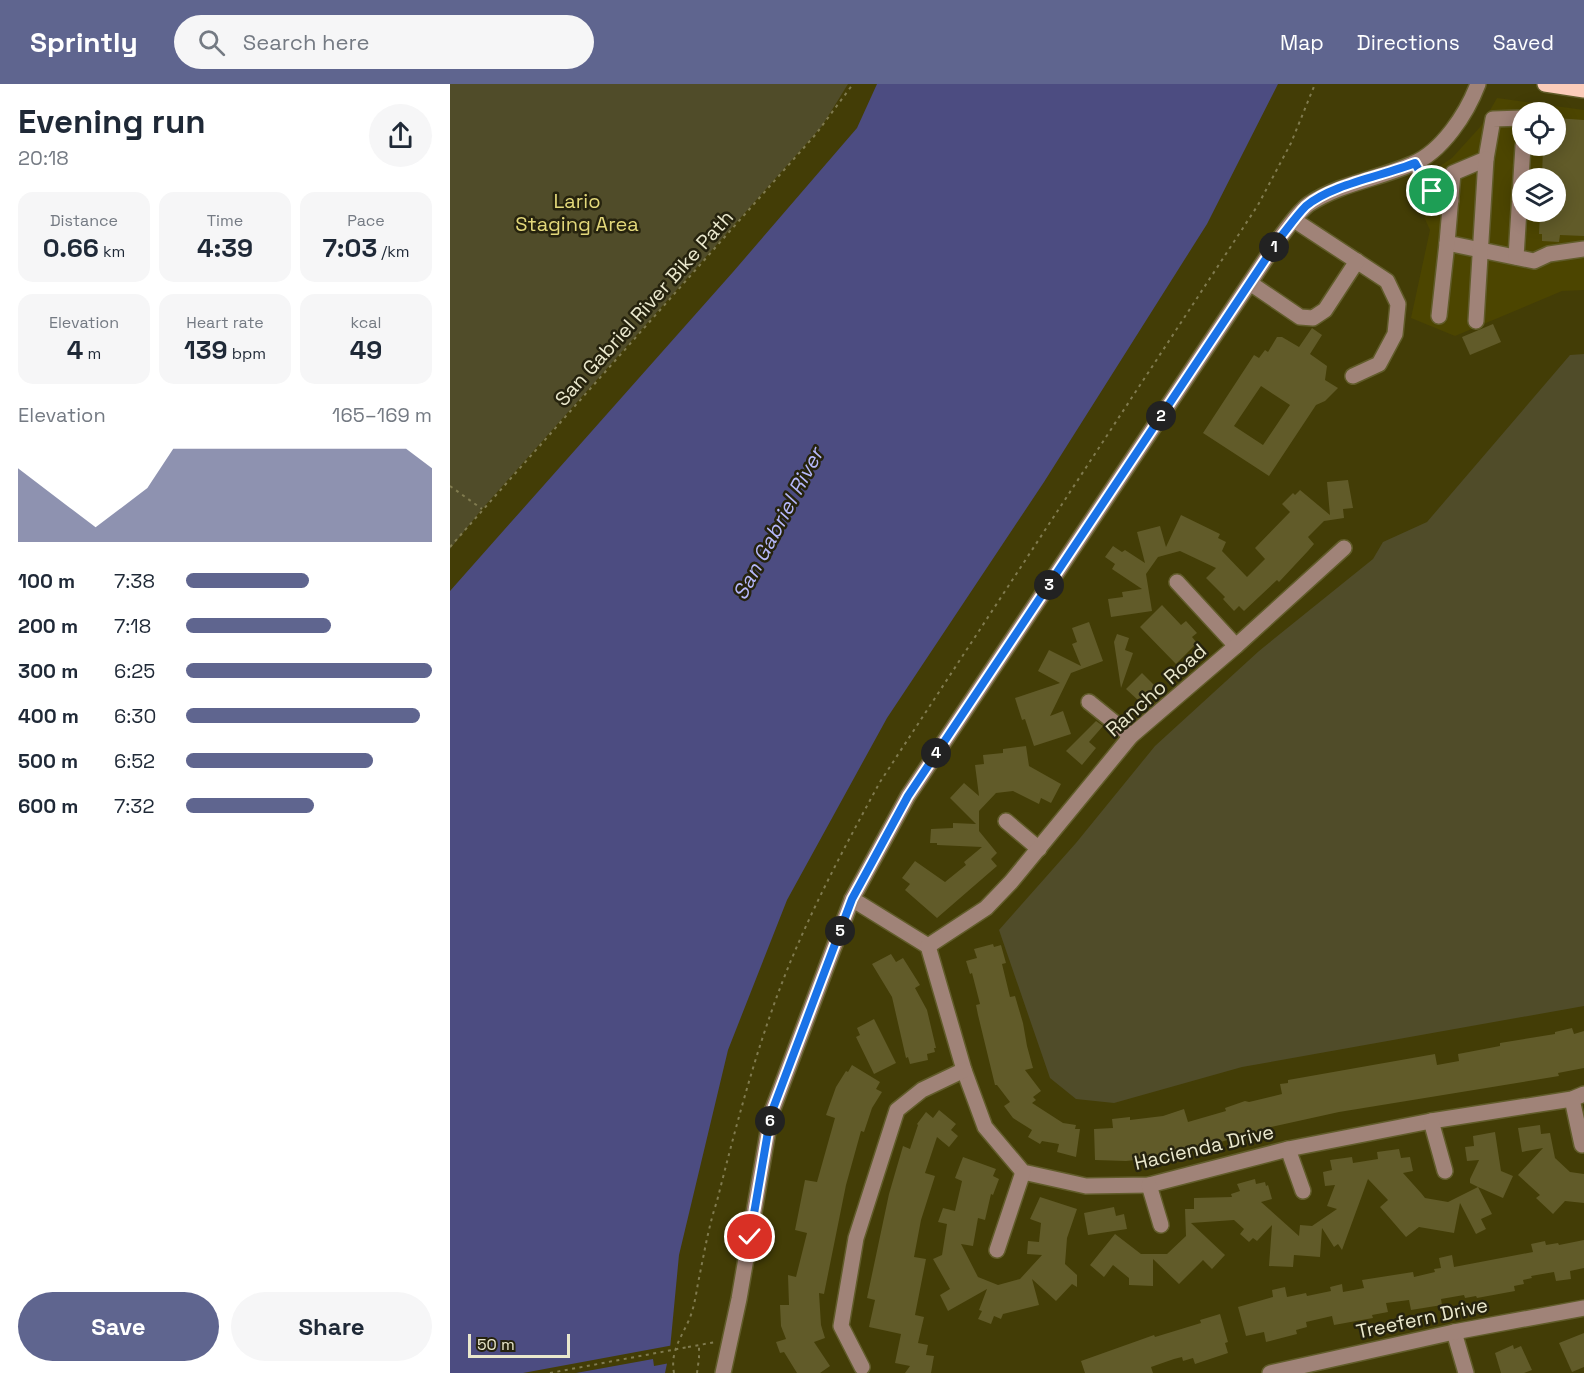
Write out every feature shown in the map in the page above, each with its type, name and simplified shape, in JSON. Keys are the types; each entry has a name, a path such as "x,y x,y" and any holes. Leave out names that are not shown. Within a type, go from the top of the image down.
{"main road":[{"path":"1545,84 1584,90"}],"street":[{"path":"723,1373 739,1299 771,1114 852,899 908,796 1279,239 1294,220 1307,205 1333,191 1415,163 1430,153 1455,127 1478,84"},
{"path":"1476,321 1486,159 1493,119 1512,118"},
{"path":"1516,257 1522,156"},
{"path":"1439,316 1453,173 1486,159"},
{"path":"1415,163 1428,187 1451,201"},
{"path":"1294,220 1387,281 1398,304 1395,334 1379,364 1353,376"},
{"path":"1447,243 1534,261 1549,254 1584,249"},
{"path":"1250,283 1300,317 1313,318 1325,310 1357,261"},
{"name":"Rancho Road","path":"928,946 986,908 1039,849 1131,736 1236,646 1344,548"},
{"path":"1177,582 1236,646"},
{"path":"1089,702 1131,736"},
{"path":"1006,821 1039,849"},
{"path":"852,899 928,946 964,1070 985,1127 1023,1172 997,1250"},
{"path":"862,1367 841,1326 856,1238 897,1110 922,1090 964,1070"},
{"path":"1578,1096 1582,1145"},
{"name":"Hacienda Drive","path":"1023,1172 1086,1186 1149,1185 1288,1149 1431,1121 1578,1096"},
{"path":"1431,1121 1445,1171"},
{"path":"1288,1149 1303,1191"},
{"path":"1149,1185 1161,1225"},
{"name":"Treefern Drive","path":"1278,1372 1454,1332 1584,1308"},
{"path":"1454,1332 1466,1373"}],"path":[{"name":"San Gabriel River Bike Path","path":"450,547 793,161 853,84"},
{"path":"450,486 482,509"},
{"path":"550,1373 699,1345 696,1373"}],"shaded area":[{"path":"1497,98 1526,102 1512,102 1512,156 1566,156 1566,108 1584,110 1584,290 1562,291 1455,336 1411,318 1430,230 1410,186 1452,158 1481,126"}],"green space":[{"name":"Lario Staging Area","path":"450,84 848,84 822,126 482,509 450,549"},
{"path":"1584,354 1584,1006 1242,1067 1114,1103 1076,1099 1050,1078 999,930 1076,843 1155,746 1259,651 1373,559 1383,542 1427,522 1570,355"}],"water":[{"name":"San Gabriel River","path":"877,84 1278,84 1207,224 1044,482 887,718 787,900 728,1050 679,1255 670,1349 665,1373 450,1373 450,591 733,272 857,128"}],"pier":[{"path":"674,1345 670,1363 654,1366 653,1359 576,1373 523,1373"}],"building":[{"path":"1566,119 1584,120 1584,236 1560,235 1559,242 1542,241 1542,234 1539,234 1540,222 1566,222 1566,168 1542,168 1543,156 1566,156"},
{"path":"1493,324 1501,342 1470,355 1462,337"},
{"path":"1312,328 1322,335 1310,354 1327,366 1325,380 1338,388 1325,401 1316,405 1269,476 1203,433 1254,355 1259,358 1265,350 1268,352 1277,337 1282,337 1299,347","holes":["1261,386 1290,405 1263,445 1234,426"]},
{"path":"1348,480 1353,508 1343,509 1344,518 1324,521 1308,537 1314,544 1308,551 1279,582 1277,580 1244,611 1239,606 1234,611 1223,599 1225,597 1206,578 1216,568 1180,551 1158,557 1146,574 1152,611 1111,617 1108,599 1123,597 1122,592 1142,589 1112,569 1115,564 1105,557 1113,546 1122,552 1125,550 1145,563 1137,532 1160,526 1166,547 1181,515 1220,534 1218,538 1226,542 1222,551 1247,577 1265,559 1255,548 1290,512 1282,504 1293,493 1295,495 1300,490 1330,515 1327,482"},
{"path":"1162,605 1181,625 1186,621 1197,633 1192,637 1197,643 1176,664 1140,627"},
{"path":"1089,622 1103,661 1071,673 1050,716 1063,711 1071,734 1034,746 1015,698 1060,683 1038,671 1049,650 1081,666 1072,644 1077,642 1072,628"},
{"path":"1117,634 1129,638 1125,650 1133,653 1121,688 1114,642"},
{"path":"1142,673 1155,686 1140,702 1126,689"},
{"path":"1096,721 1103,726 1089,742 1096,748 1082,765 1066,751"},
{"path":"1026,746 1029,766 1061,784 1051,803 1041,798 1039,804 1013,791 996,793 979,811 979,831 997,853 991,859 997,866 937,918 905,890 910,884 902,878 915,861 945,882 966,865 964,862 982,847 930,843 931,829 953,828 953,823 976,824 950,798 964,783 979,796 975,765 984,764 983,755 1003,753 1003,749"},
{"path":"993,944 994,947 1001,945 1006,963 1002,964 1010,997 1015,996 1023,1023 1033,1068 1025,1070 1041,1091 1033,1097 1036,1100 1032,1103 1063,1123 1076,1125 1075,1129 1080,1129 1076,1157 1057,1152 1059,1144 1042,1141 1040,1144 1028,1137 1032,1130 1013,1118 1004,1106 1010,1102 995,1085 976,1005 980,1004 972,973 970,974 966,961 977,958 974,949"},
{"path":"891,954 896,962 903,958 920,985 915,988 927,1010 936,1048 934,1048 935,1052 927,1054 928,1060 910,1064 908,1057 906,1058 892,997 872,964"},
{"path":"874,1019 896,1063 874,1074 856,1037 860,1035 857,1028"},
{"path":"1572,1028 1574,1034 1584,1031 1584,1068 1558,1073 1559,1076 1339,1112 1271,1127 1187,1152 1154,1158 1126,1161 1095,1160 1094,1129 1113,1128 1112,1119 1130,1117 1130,1120 1163,1116 1184,1109 1188,1122 1226,1111 1225,1108 1245,1101 1282,1094 1280,1084 1288,1083 1288,1080 1435,1054 1437,1065 1459,1061 1458,1054 1500,1046 1500,1043 1555,1034 1555,1032"},
{"path":"852,1065 880,1082 876,1089 882,1092 872,1108 864,1132 861,1131 846,1185 824,1294 819,1293 821,1325 825,1338 814,1342 830,1366 820,1373 797,1373 784,1352 780,1353 776,1342 786,1339 781,1326 780,1305 789,1305 788,1275 796,1277 807,1233 795,1230 805,1180 817,1182 835,1118 826,1115 836,1087"},
{"path":"939,1110 956,1124 951,1130 958,1136 949,1147 937,1137 925,1173 935,1176 921,1220 914,1257 926,1259 915,1315 924,1317 918,1343 928,1345 926,1355 934,1356 931,1373 905,1373 910,1366 895,1363 901,1334 869,1327 875,1300 867,1298 889,1194 903,1146 910,1149 917,1124 926,1112 933,1118"},
{"path":"1540,1125 1541,1134 1550,1133 1555,1158 1570,1172 1584,1174 1584,1203 1565,1201 1553,1214 1536,1198 1540,1195 1518,1175 1543,1148 1522,1152 1518,1128"},
{"path":"1495,1132 1501,1171 1513,1176 1503,1198 1470,1183 1479,1160 1467,1161 1465,1147 1474,1146 1473,1136"},
{"path":"1399,1149 1401,1158 1410,1157 1413,1171 1403,1173 1425,1198 1448,1202 1478,1187 1492,1214 1481,1219 1486,1229 1476,1234 1460,1203 1454,1233 1419,1227 1406,1237 1380,1207 1388,1200 1368,1179 1342,1250 1338,1244 1334,1247 1322,1228 1320,1257 1294,1255 1293,1267 1269,1266 1272,1225 1257,1241 1253,1238 1249,1242 1240,1234 1244,1229 1234,1220 1191,1223 1225,1255 1212,1269 1203,1260 1179,1284 1153,1259 1153,1286 1129,1285 1129,1278 1113,1265 1104,1277 1090,1265 1115,1234 1141,1254 1167,1254 1186,1236 1185,1209 1194,1209 1194,1198 1232,1197 1231,1194 1240,1191 1237,1184 1255,1179 1256,1184 1265,1182 1266,1186 1268,1185 1272,1199 1261,1202 1299,1236 1300,1225 1312,1226 1337,1209 1327,1206 1335,1185 1325,1186 1323,1172 1332,1170 1330,1160 1352,1157 1353,1163 1378,1159 1377,1152"},
{"path":"963,1157 996,1169 993,1176 999,1179 993,1195 991,1194 985,1220 978,1218 973,1246 961,1244 978,1277 998,1285 1020,1279 1042,1255 1027,1254 1028,1241 1039,1242 1041,1223 1030,1219 1040,1197 1077,1209 1067,1238 1065,1264 1077,1275 1077,1287 1072,1284 1056,1301 1032,1279 1039,1305 1003,1314 1001,1319 994,1316 991,1324 978,1319 987,1289 948,1311 940,1295 950,1289 933,1259 942,1255 947,1224 938,1222 943,1208 955,1211 962,1181 955,1178"},
{"path":"1114,1207 1116,1216 1124,1214 1127,1229 1088,1235 1084,1213"},
{"path":"1584,1240 1584,1268 1570,1271 1571,1279 1556,1281 1554,1272 1531,1276 1532,1278 1523,1280 1524,1284 1514,1286 1515,1291 1477,1298 1476,1296 1465,1298 1464,1295 1441,1299 1442,1305 1411,1310 1409,1300 1386,1303 1388,1312 1372,1315 1373,1318 1334,1325 1332,1316 1306,1322 1307,1327 1296,1330 1297,1334 1266,1342 1264,1332 1246,1336 1238,1307 1273,1297 1272,1290 1285,1287 1287,1297 1331,1291 1330,1287 1342,1284 1343,1292 1364,1288 1362,1280 1413,1272 1414,1277 1435,1272 1434,1269 1441,1268 1439,1258 1452,1255 1454,1267 1533,1252 1531,1244 1545,1241 1546,1245 1558,1243 1559,1245"},
{"path":"1220,1314 1228,1342 1225,1343 1228,1353 1195,1364 1193,1358 1183,1361 1182,1357 1174,1359 1151,1367 1153,1373 1085,1373 1081,1361 1154,1335 1155,1337 1201,1323 1200,1320"},
{"path":"1584,1333 1584,1367 1572,1372 1559,1343"},
{"path":"1513,1345 1514,1349 1521,1346 1532,1370 1524,1373 1501,1373 1495,1353"}],"route":[{"path":"750,1237 771,1114 852,899 908,796 1279,239 1294,220 1307,205 1333,191 1415,163 1432,191"}]}
